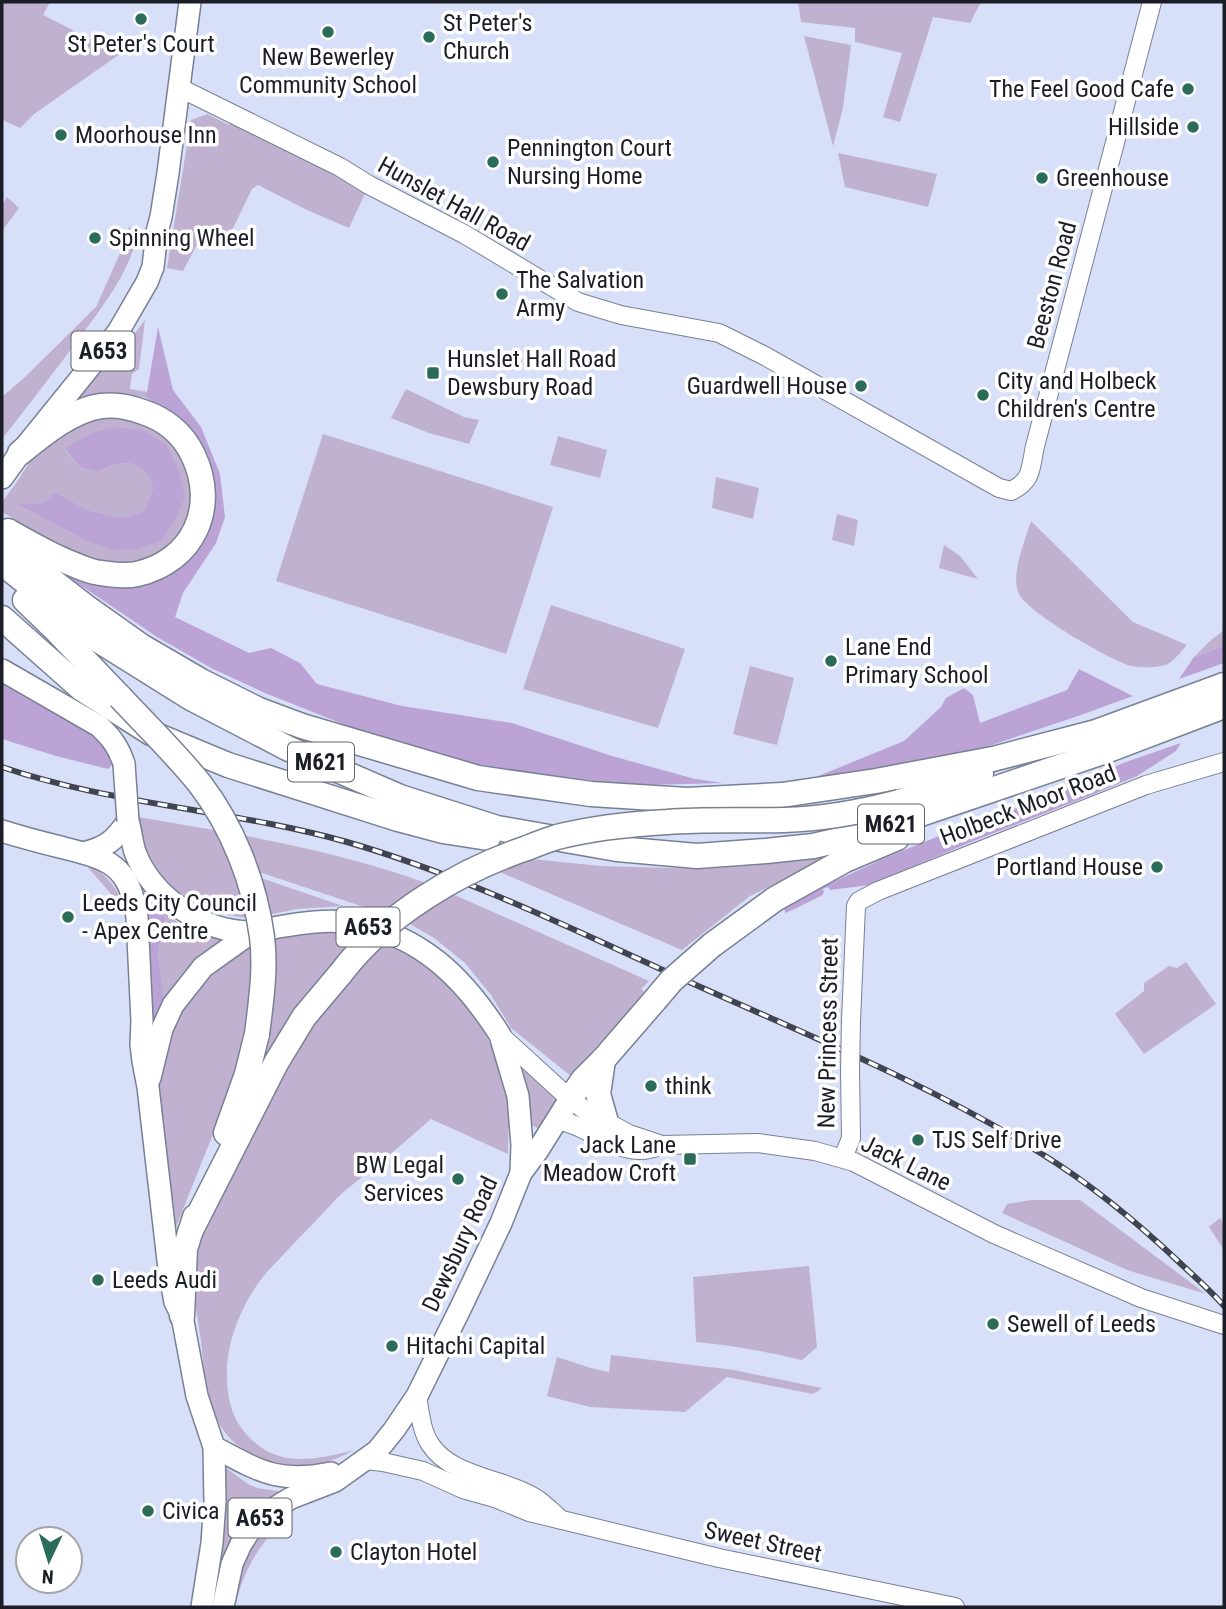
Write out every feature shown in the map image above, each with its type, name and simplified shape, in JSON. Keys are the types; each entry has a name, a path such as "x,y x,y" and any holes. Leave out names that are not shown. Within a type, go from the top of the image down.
{"highway":[{"path":"2,527 43,551 92,572 134,575 162,565 191,540 199,526 203,508 204,493 198,465 188,443 155,416 132,408 100,406 83,412 11,453"},
{"name":"M621","path":"2,542 141,646 201,681 259,710 302,726 478,778 591,794 687,800 782,795 1091,745 1224,706"},
{"name":"M621","path":"2,563 95,638 191,698 287,748 400,797 497,828 617,849 697,856 813,846 853,837 1091,745 1224,685"},
{"path":"2,578 54,628 200,785 226,825 249,881 262,938 262,988 257,1034 247,1074 185,1249 182,1316"},
{"path":"2,618 82,689 151,733 228,765 443,831 541,846 684,855"},
{"path":"190,1232 276,1063 304,1017 351,959 377,934 445,885 498,858 556,838 614,827 670,821 787,820 864,811 1091,745"},
{"path":"570,1099 583,1080 604,1060 671,981 712,945 775,899 845,860 886,842 1044,782 1091,745"},
{"path":"604,1060 598,1094 606,1122"}],"main road":[{"name":"A653","path":"2,478 11,453 118,332 153,267 190,2"},
{"name":"Dewsbury Road","path":"2,670 99,726 111,737 124,764 128,821 135,852 147,874 176,906 209,924 252,932 321,922 348,922 395,935 421,949 449,971 479,1005 500,1035 518,1096 522,1173 501,1223 417,1396 384,1443 361,1462"},
{"path":"83,853 98,849 117,837 128,821"},
{"name":"A653","path":"2,831 98,856 115,867 128,883 134,897 141,1044 169,1269 175,1302 182,1316 197,1396 214,1447 215,1501 212,1543 202,1607"},
{"name":"A653","path":"148,1087 162,1029 173,1005 203,967 252,932"},
{"path":"522,1173 570,1099"},
{"name":"A653","path":"214,1447 265,1473 277,1476 310,1477 361,1462"},
{"name":"A653","path":"223,1607 232,1564 240,1544 259,1519 291,1498 346,1474 361,1462"}],"street":[{"name":"Beeston Road","path":"1011,491 1023,485 1030,474 1034,446 1152,2"},
{"name":"Hunslet Hall Road","path":"178,88 340,167 464,234 578,302 621,315 719,333 999,488 1011,491"},
{"name":"Holbeck Moor Road","path":"856,906 859,901 878,891 1146,785 1224,762"},
{"name":"New Princess Street","path":"843,1158 851,1138 851,1021 856,906"},
{"name":"Jack Lane","path":"500,1035 570,1099 586,1111 629,1134 662,1145 758,1143 855,1161 994,1234 1074,1269"},
{"name":"Jack Lane","path":"557,1120 571,1123 607,1142 630,1148 649,1150 662,1145"},
{"path":"1074,1269 1224,1315"},
{"path":"1074,1269 1141,1298 1224,1325"},
{"name":"Sweet Street","path":"417,1396 426,1437 442,1458 455,1466 536,1498 562,1520"},
{"name":"Sweet Street","path":"361,1462 383,1462 423,1471 463,1489 562,1520 719,1558 955,1607"}],"shaded area":[{"path":"2,2 50,2 43,15 120,54 34,114 20,128 2,117"},
{"path":"798,2 981,2 970,23 933,17 900,122 883,117 902,53 855,42 855,28 801,22"},
{"path":"804,36 851,45 843,108 833,146"},
{"path":"207,114 229,125 237,116 369,185 349,228 258,185 252,189 223,249 200,239 183,271 167,268 191,120"},
{"path":"838,153 937,174 928,207 845,187"},
{"path":"7,197 19,208 2,231 2,205"},
{"path":"129,226 134,246 118,283 2,439 2,397 96,307 125,242"},
{"path":"145,320 139,369 132,374 130,389 148,392 146,398 130,395 105,396 61,415 130,332 135,333"},
{"path":"158,327 173,390 201,427 220,474 225,517 216,543 183,593 175,617 249,653 271,648 300,663 317,684 402,706 512,723 612,756 695,779 723,783 648,785 536,776 489,768 358,730 213,669 157,637 70,578 72,575 146,579 209,516 172,413 146,398"},
{"path":"406,389 464,417 479,420 469,444 429,433 391,418"},
{"path":"94,416 154,418 194,470 190,520 175,541 155,556 131,564 105,563 81,554 2,512 2,502 34,454","holes":["91,433 185,497 86,541 19,505 42,503 55,492 88,510 122,518 144,511 153,488 148,475 140,467 121,463 97,472 80,467 65,450"]},
{"path":"113,427 145,431 166,444 179,472 185,497 175,520 161,541 137,549 115,550 86,541 17,504 42,503 55,492 88,510 122,518 144,511 153,488 148,475 140,467 121,463 97,472 80,467 65,449 91,433"},
{"path":"323,434 553,507 506,654 276,581"},
{"path":"558,436 607,450 600,478 550,465"},
{"path":"716,477 759,488 753,519 712,508"},
{"path":"837,514 858,520 854,546 832,540"},
{"path":"1031,521 1133,622 1187,645 1176,658 1160,666 1131,666 1089,646 1053,624 1026,602 1019,594 1016,577"},
{"path":"944,545 960,556 978,579 939,568"},
{"path":"551,605 685,649 658,728 523,689"},
{"path":"1224,630 1224,646 1194,657 1210,641"},
{"path":"1224,646 1224,663 1179,679 1194,657"},
{"path":"750,666 794,678 777,745 733,734"},
{"path":"1079,669 1133,696 974,751 811,779 904,741 941,707 946,698 964,688 973,695 980,723 1067,690"},
{"path":"2,680 88,730 110,756 112,765 108,769 2,739"},
{"path":"1181,743 1176,751 1137,776 1092,795 870,885 830,890 828,887 823,889 821,896 786,913 783,908 885,858 1053,795 1123,763"},
{"path":"138,817 220,831 249,918 205,908 169,883 142,841"},
{"path":"242,835 335,855 426,883 385,914 256,871"},
{"path":"830,857 750,896 682,950 495,870 522,858 601,866 705,869"},
{"path":"85,864 110,881 124,909"},
{"path":"258,877 343,906 297,909 268,915"},
{"path":"141,889 166,914 158,954 164,998 152,1030 138,891"},
{"path":"448,892 649,981 641,989 646,993 572,1077 511,1028 491,995 465,963 434,938 405,921"},
{"path":"166,914 186,926 222,940 186,969 164,998 158,954"},
{"path":"316,931 341,931 359,935 322,977 254,1085 272,938"},
{"path":"383,940 426,966 446,983 479,1023 501,1070 507,1094 508,1154 431,1119 341,1194 258,1283 237,1322 229,1351 228,1393 238,1423 254,1442 280,1456 308,1459 354,1450 319,1464 286,1465 271,1462 242,1449 220,1425 213,1410 205,1376 194,1294 199,1239 304,1033"},
{"path":"253,943 245,1041 225,1104 176,1227 169,1226 158,1098 159,1067 168,1035 185,1002 209,975"},
{"path":"1186,962 1216,1004 1144,1054 1115,1014 1144,991 1144,983 1169,966 1177,968"},
{"path":"528,1068 558,1098 539,1129 532,1125 528,1088 523,1071"},
{"path":"1031,1200 1080,1200 1206,1294 1127,1270 1002,1213 1007,1204"},
{"path":"1220,1218 1224,1224 1224,1250 1209,1227"},
{"path":"809,1266 817,1347 802,1360 696,1342 693,1277"},
{"path":"611,1355 734,1370 822,1388 813,1394 727,1377 685,1412 590,1407 547,1396 557,1357 609,1372"},
{"path":"224,1469 257,1488 284,1492 269,1505 216,1607 208,1607"},
{"path":"287,1513 254,1558 243,1580 235,1607 231,1607 242,1563 262,1528"}],"railway":[{"path":"2,767 87,790 261,822 347,842 434,871 562,924 868,1062 1000,1129 1061,1166 1114,1205 1164,1248 1224,1306"}],"place":[{"name":"St Peter's Court","path":"141,19"},
{"name":"New Bewerley Community School","path":"328,32"},
{"name":"St Peter's Church","path":"429,37"},
{"name":"The Feel Good Cafe","path":"1188,89"},
{"name":"Hillside","path":"1193,127"},
{"name":"Moorhouse Inn","path":"61,135"},
{"name":"Pennington Court Nursing Home","path":"493,162"},
{"name":"Greenhouse","path":"1042,178"},
{"name":"Spinning Wheel","path":"95,238"},
{"name":"The Salvation Army","path":"502,294"},
{"name":"Hunslet Hall Road Dewsbury Road","path":"433,373"},
{"name":"Guardwell House","path":"861,386"},
{"name":"City and Holbeck Children's Centre","path":"983,395"},
{"name":"Lane End Primary School","path":"831,661"},
{"name":"Portland House","path":"1157,867"},
{"name":"Leeds City Council - Apex Centre","path":"68,917"},
{"name":"think","path":"651,1086"},
{"name":"TJS Self Drive","path":"918,1140"},
{"name":"Jack Lane Meadow Croft","path":"690,1159"},
{"name":"BW Legal Services","path":"458,1179"},
{"name":"Leeds Audi","path":"98,1280"},
{"name":"Sewell of Leeds","path":"993,1324"},
{"name":"Hitachi Capital","path":"392,1346"},
{"name":"Civica","path":"148,1511"},
{"name":"Clayton Hotel","path":"336,1552"}]}
